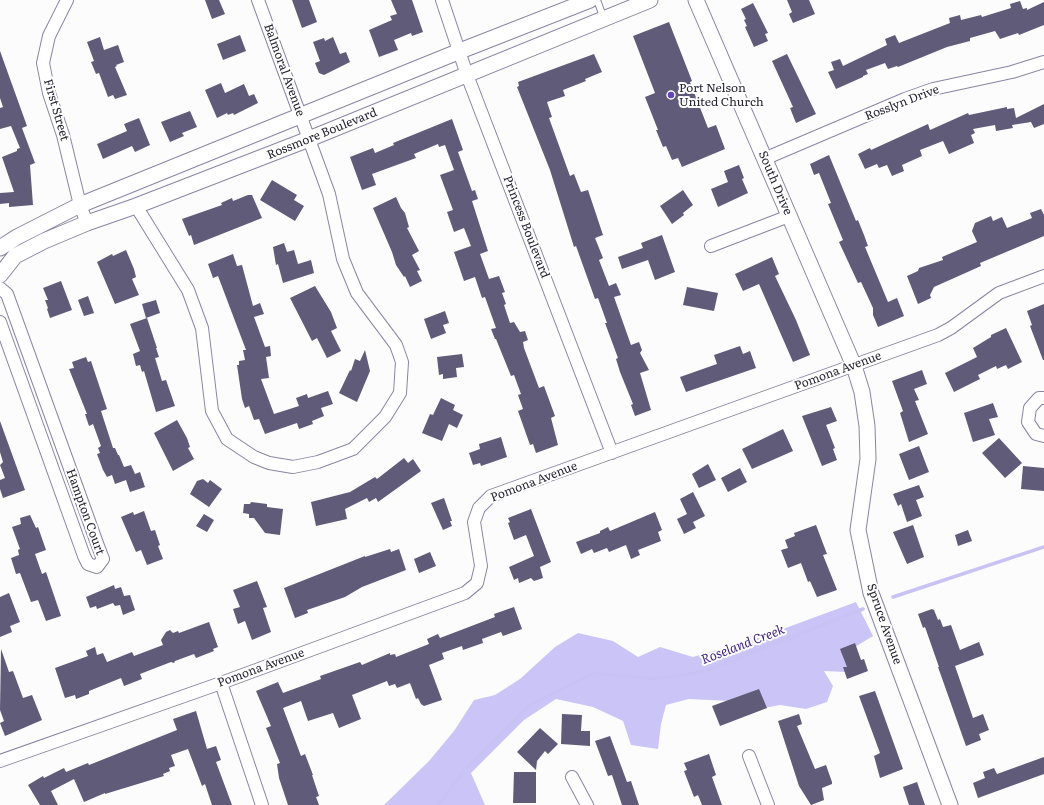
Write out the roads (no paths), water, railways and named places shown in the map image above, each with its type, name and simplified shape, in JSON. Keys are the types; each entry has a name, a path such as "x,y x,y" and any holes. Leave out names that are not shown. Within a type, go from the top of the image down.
{"street":[{"name":"First Street","path":"67,0 49,36 43,63 49,93 63,135 80,205 87,223"},
{"name":"Balmoral Avenue","path":"136,206 188,290 202,328 212,411 227,439 254,457 269,463 293,467 318,462 353,449 385,417 400,393 402,362 396,345 357,293 342,259 329,194 258,0"},
{"name":"Princess Boulevard","path":"442,0 467,75 612,453"},
{"name":"Rossmore Boulevard","path":"0,248 17,237 80,205 590,0"},
{"name":"Rossmore Boulevard","path":"0,275 15,256 44,241 87,223 136,206 309,139 650,0"},
{"name":"South Drive","path":"696,0 854,366"},
{"name":"Rosslyn Drive","path":"764,159 905,99 933,89 1012,72 1044,62"},
{"path":"711,246 789,216"},
{"name":"Pomona Avenue","path":"0,761 221,683 465,593 477,583 481,566 474,522 479,508 491,496 938,335 951,328 999,293 1044,276"},
{"name":"Hampton Court","path":"0,288 7,294 103,559 97,568 88,564 86,560 0,322"},
{"name":"Spruce Avenue","path":"854,366 862,392 867,426 868,459 858,530 871,593 950,805"},
{"path":"1044,398 1040,398 1030,408 1028,422 1036,434 1044,436"},
{"path":"39,428 53,423"},
{"path":"44,442 58,438"},
{"path":"221,683 262,805"},
{"path":"749,756 768,805"},
{"path":"572,777 587,805"}],"lane":[{"path":"597,0 604,19"}],"waterway":[{"name":"Roseland Creek","path":"893,597 1044,547"},
{"name":"Roseland Creek","path":"438,805 465,770 530,705 594,673 655,679 706,671 863,609"}],"place":[{"name":"Port Nelson United Church","path":"671,95"}]}
